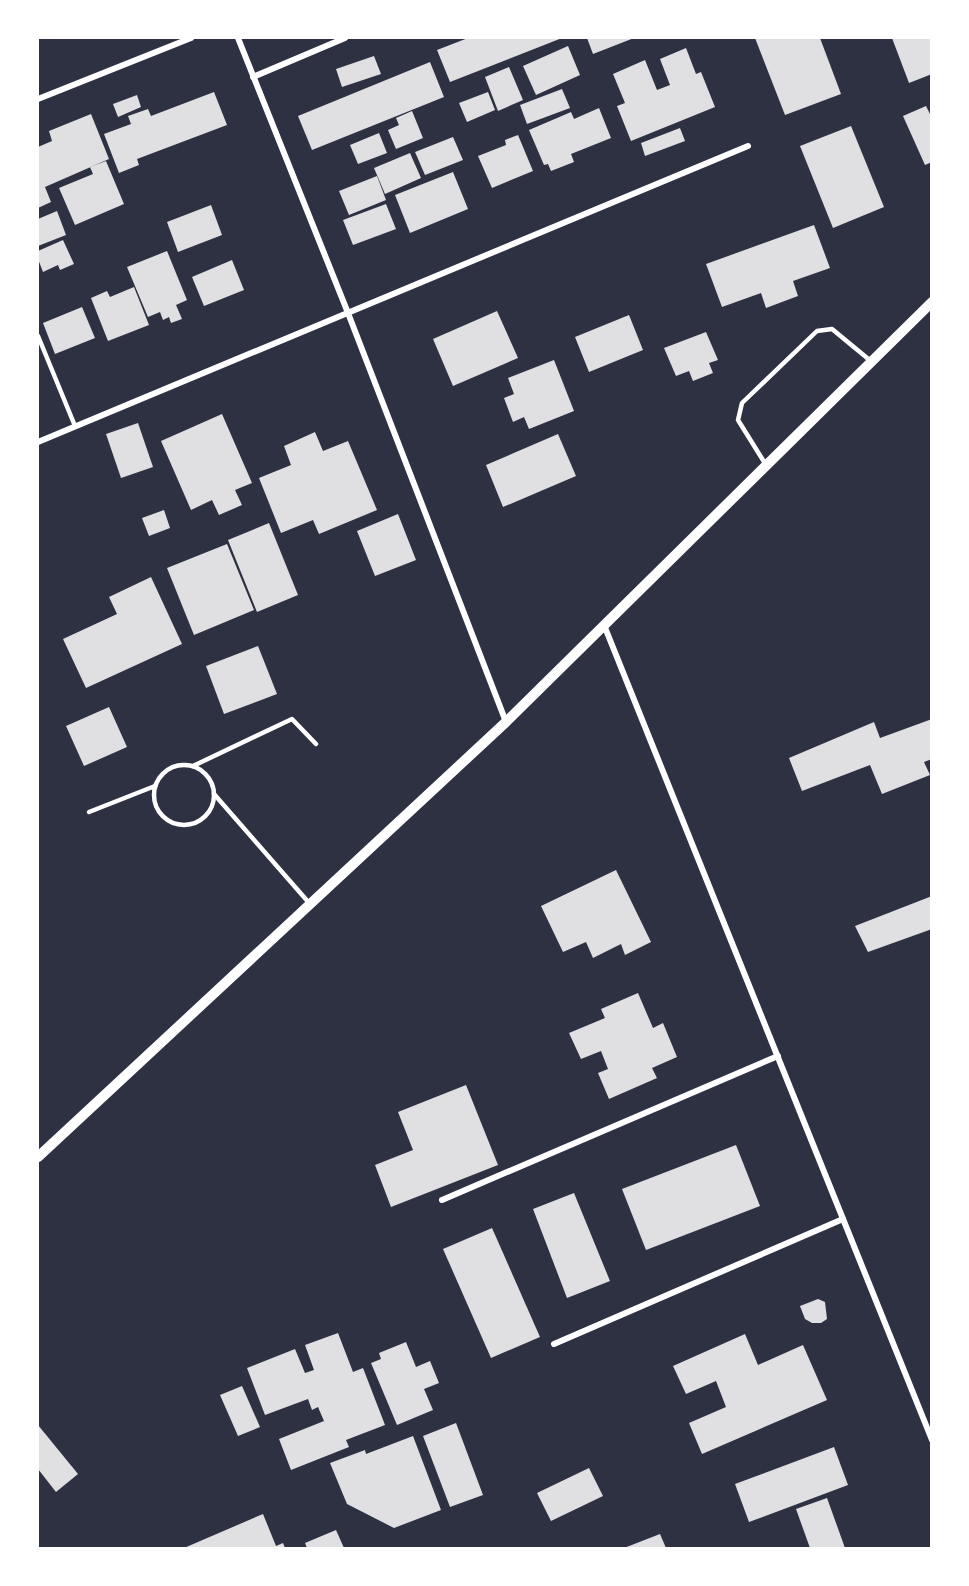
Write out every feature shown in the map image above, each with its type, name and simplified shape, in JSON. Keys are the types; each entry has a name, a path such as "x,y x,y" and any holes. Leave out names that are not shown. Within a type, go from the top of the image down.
{"street":[{"path":"38,99 191,38"},
{"path":"238,38 348,313 506,722"},
{"path":"253,76 345,38"},
{"path":"38,442 748,146"},
{"path":"38,1157 506,722 932,302"},
{"path":"604,625 932,1440"},
{"path":"442,1200 778,1056"},
{"path":"554,1344 843,1219"}],"lane":[{"path":"766,466 738,420 742,403 817,331 832,329 872,362"},
{"path":"38,336 75,426"},
{"path":"214,794 208,812 193,823 184,825 166,819 160,813 154,795 155,786 166,771 174,766 193,766 292,719 316,744"},
{"path":"193,766 208,777 214,794 310,904"},
{"path":"89,812 155,786"}],"building":[{"path":"468,38 562,38 450,82 437,50"},
{"path":"587,38 634,38 593,54"},
{"path":"755,38 820,38 841,94 785,115"},
{"path":"892,38 932,38 932,74 909,83"},
{"path":"568,46 580,75 536,95 523,66"},
{"path":"686,48 696,74 701,72 715,107 631,141 617,106 625,103 613,74 645,60 657,90 670,85 660,59"},
{"path":"374,56 381,74 342,87 336,69"},
{"path":"430,62 444,97 312,150 298,116"},
{"path":"509,67 523,100 498,111 485,77"},
{"path":"562,89 570,108 527,124 520,105"},
{"path":"214,92 227,125 137,159 139,165 119,173 104,134 131,124 128,116 148,109 151,116"},
{"path":"488,92 495,110 467,122 459,103"},
{"path":"137,95 141,107 118,117 113,104"},
{"path":"926,106 932,118 932,162 925,165 903,116"},
{"path":"599,108 611,138 571,154 574,162 551,171 548,164 544,165 529,130 571,112 574,119"},
{"path":"412,111 423,138 396,149 388,130 399,125 396,118"},
{"path":"91,114 109,159 45,187 51,202 38,208 38,147 52,141 49,131"},
{"path":"851,126 884,207 833,228 800,146"},
{"path":"680,128 685,141 645,156 641,143"},
{"path":"379,133 387,153 358,164 350,145"},
{"path":"518,135 533,171 492,188 478,156 506,145 505,140"},
{"path":"453,137 463,160 425,175 415,152"},
{"path":"410,153 421,178 385,194 374,168"},
{"path":"106,161 124,204 75,225 59,188 93,174 90,167"},
{"path":"453,172 468,209 410,233 395,195"},
{"path":"377,176 386,200 349,215 339,191"},
{"path":"386,204 396,229 353,245 343,220"},
{"path":"211,205 222,235 178,252 167,222"},
{"path":"57,211 66,235 38,246 38,219"},
{"path":"814,225 830,268 793,281 798,296 766,308 761,293 722,307 706,264"},
{"path":"63,240 74,264 60,270 58,265 43,272 38,259 38,251"},
{"path":"167,251 187,300 176,305 182,319 171,323 169,317 163,320 160,312 148,317 127,267"},
{"path":"232,260 244,290 204,306 192,277"},
{"path":"134,287 149,325 108,341 91,298 107,291 110,297"},
{"path":"82,307 95,338 55,354 43,323"},
{"path":"497,311 518,358 453,386 433,339"},
{"path":"629,315 643,350 589,372 575,337"},
{"path":"706,332 718,360 709,363 713,373 693,381 689,371 676,376 664,348"},
{"path":"554,360 574,411 529,429 524,417 513,422 504,398 514,394 508,378"},
{"path":"222,414 252,483 235,490 242,505 219,515 212,500 191,510 161,441"},
{"path":"138,423 153,467 121,478 106,434"},
{"path":"315,432 323,451 348,441 377,510 319,534 313,520 281,533 259,478 291,465 284,446"},
{"path":"558,434 576,476 503,507 486,465"},
{"path":"164,510 170,528 149,536 142,518"},
{"path":"398,514 416,560 375,576 357,531"},
{"path":"269,523 298,595 257,612 228,540"},
{"path":"227,544 254,610 194,635 167,568"},
{"path":"151,577 182,644 86,688 63,639 117,614 109,597"},
{"path":"258,646 277,694 224,714 206,666"},
{"path":"109,707 127,747 84,766 66,726"},
{"path":"932,719 932,759 924,762 930,775 882,794 870,765 802,791 789,758 874,722 880,738"},
{"path":"616,870 651,942 625,955 621,944 593,958 586,942 563,952 541,906"},
{"path":"932,896 932,929 868,952 855,926"},
{"path":"638,993 653,1028 663,1023 677,1057 652,1068 657,1078 609,1099 598,1073 608,1069 601,1051 581,1059 569,1033 605,1018 601,1009"},
{"path":"466,1085 498,1165 391,1207 375,1165 413,1150 398,1112"},
{"path":"736,1145 760,1206 646,1250 622,1189"},
{"path":"574,1193 610,1281 567,1298 533,1209"},
{"path":"492,1228 540,1337 491,1358 443,1249"},
{"path":"818,1299 825,1302 827,1319 821,1323 812,1323 805,1319 800,1306"},
{"path":"338,1333 353,1372 363,1368 385,1425 346,1440 349,1447 291,1470 279,1439 324,1421 318,1407 312,1410 308,1399 265,1415 247,1368 295,1349 305,1373 314,1370 305,1345"},
{"path":"745,1334 758,1365 803,1345 827,1400 702,1454 689,1423 726,1407 716,1381 686,1394 673,1366"},
{"path":"406,1342 416,1367 430,1361 439,1383 424,1389 433,1410 397,1425 371,1363 381,1359 379,1353"},
{"path":"242,1386 260,1427 238,1436 220,1395"},
{"path":"456,1423 483,1495 450,1507 423,1436"},
{"path":"38,1425 78,1474 56,1492 38,1469"},
{"path":"413,1436 441,1510 394,1528 347,1504 330,1463 365,1450 366,1454"},
{"path":"834,1447 848,1485 749,1522 735,1484"},
{"path":"589,1468 603,1496 551,1521 537,1493"},
{"path":"827,1498 845,1548 810,1548 796,1509"},
{"path":"263,1514 276,1546 283,1543 285,1548 184,1548"},
{"path":"336,1530 344,1548 307,1548 305,1543"},
{"path":"660,1534 666,1548 624,1548"}]}
